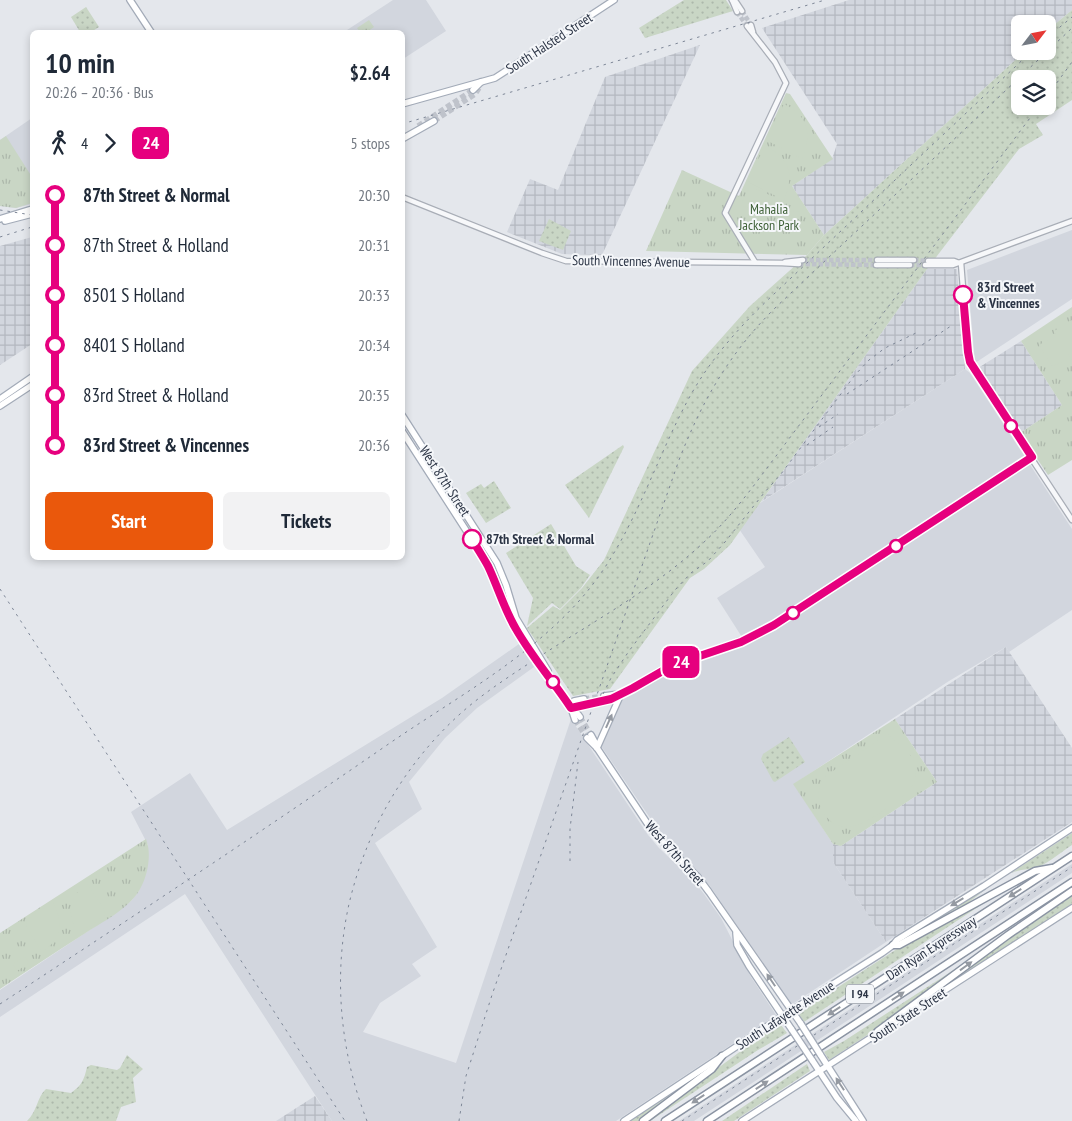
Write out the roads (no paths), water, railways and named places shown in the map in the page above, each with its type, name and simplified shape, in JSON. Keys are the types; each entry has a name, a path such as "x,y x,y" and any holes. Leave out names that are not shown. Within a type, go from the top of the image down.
{"highway":[{"name":"Dan Ryan Expressway","path":"665,1121 1072,856"},
{"path":"893,945 899,945 1035,871 1055,867"},
{"name":"Dan Ryan Expressway","path":"707,1121 1072,882"},
{"path":"872,1038 878,1030 1008,935 1072,891"},
{"path":"643,1121 712,1069 722,1056"}],"main road":[{"path":"130,0 150,30"},
{"name":"South Halsted Street","path":"405,103 495,78 614,0"},
{"path":"476,89 482,81"},
{"path":"405,137 416,129 420,130 434,121"},
{"path":"0,220 30,210"},
{"path":"0,220 30,214"},
{"path":"0,399 30,378"},
{"path":"0,406 30,386"},
{"name":"West 87th Street","path":"405,420 497,562 516,618 552,680"},
{"name":"West 87th Street","path":"405,436 480,552 502,602 517,630 540,666 578,718"},
{"path":"603,698 621,694 673,665 741,642 774,625 1032,457"},
{"path":"597,748 621,694"},
{"path":"571,708 583,702"},
{"name":"West 87th Street","path":"589,736 653,832 697,876 736,933 742,937 863,1121"},
{"name":"South Lafayette Avenue","path":"624,1121 893,945 897,940 1072,828"},
{"name":"South State Street","path":"742,1121 1072,908"},
{"name":"West 87th Street","path":"736,933 738,945 749,966 819,1072 856,1121"}],"street":[{"path":"732,0 739,11"},
{"path":"749,26 779,68 786,83 725,213 756,262"},
{"name":"South Vincennes Avenue","path":"405,198 566,261 782,262 803,260"},
{"path":"924,265 953,266 1072,221"},
{"path":"910,265 876,262 914,260"},
{"path":"928,260 961,263"},
{"name":"South Vincennes Avenue","path":"782,262 799,264"},
{"path":"961,263 967,346 970,362 1072,520"}],"tunnel":[{"path":"742,11 751,25"},
{"path":"737,12 747,26"},
{"path":"434,121 475,94 479,88"},
{"path":"418,126 473,90"},
{"path":"803,260 877,260"},
{"path":"914,260 928,261"},
{"path":"799,264 876,265"},
{"path":"910,265 925,265"},
{"path":"584,699 604,696"},
{"path":"582,704 603,701"},
{"path":"580,717 591,735"},
{"path":"575,720 587,738"}],"railway":[{"path":"405,123 825,0"},
{"path":"1056,30 1072,17"},
{"path":"459,1121 466,1076 492,995 679,460 707,398 743,343 774,309 1072,28"},
{"path":"0,1004 489,678 536,642 558,622 579,601 613,554 640,503 689,398 707,369 727,343 774,294 1022,60"},
{"path":"1056,84 1072,62"},
{"path":"367,1121 358,1095 345,1041 341,986 344,931 349,904 367,848 379,821 409,771 446,727 468,707 516,672 647,588 685,559 717,530 752,488 1032,115"},
{"path":"0,210 30,215"},
{"path":"0,237 30,228"},
{"path":"847,394 951,326"},
{"path":"603,694 629,651 675,590 691,573 708,561 725,542 781,474 855,375 869,360 885,348 918,332"},
{"path":"819,427 838,414"},
{"path":"807,445 833,427"},
{"path":"0,589 345,1121"},
{"path":"570,861 570,829 578,762"},
{"path":"682,1121 1072,867"}],"place":[{"name":"83rd Street & Vincennes","path":"963,295"},
{"name":"87th Street & Normal","path":"472,539"}],"park label":[{"name":"Mahalia Jackson Park","path":"769,217"}]}
